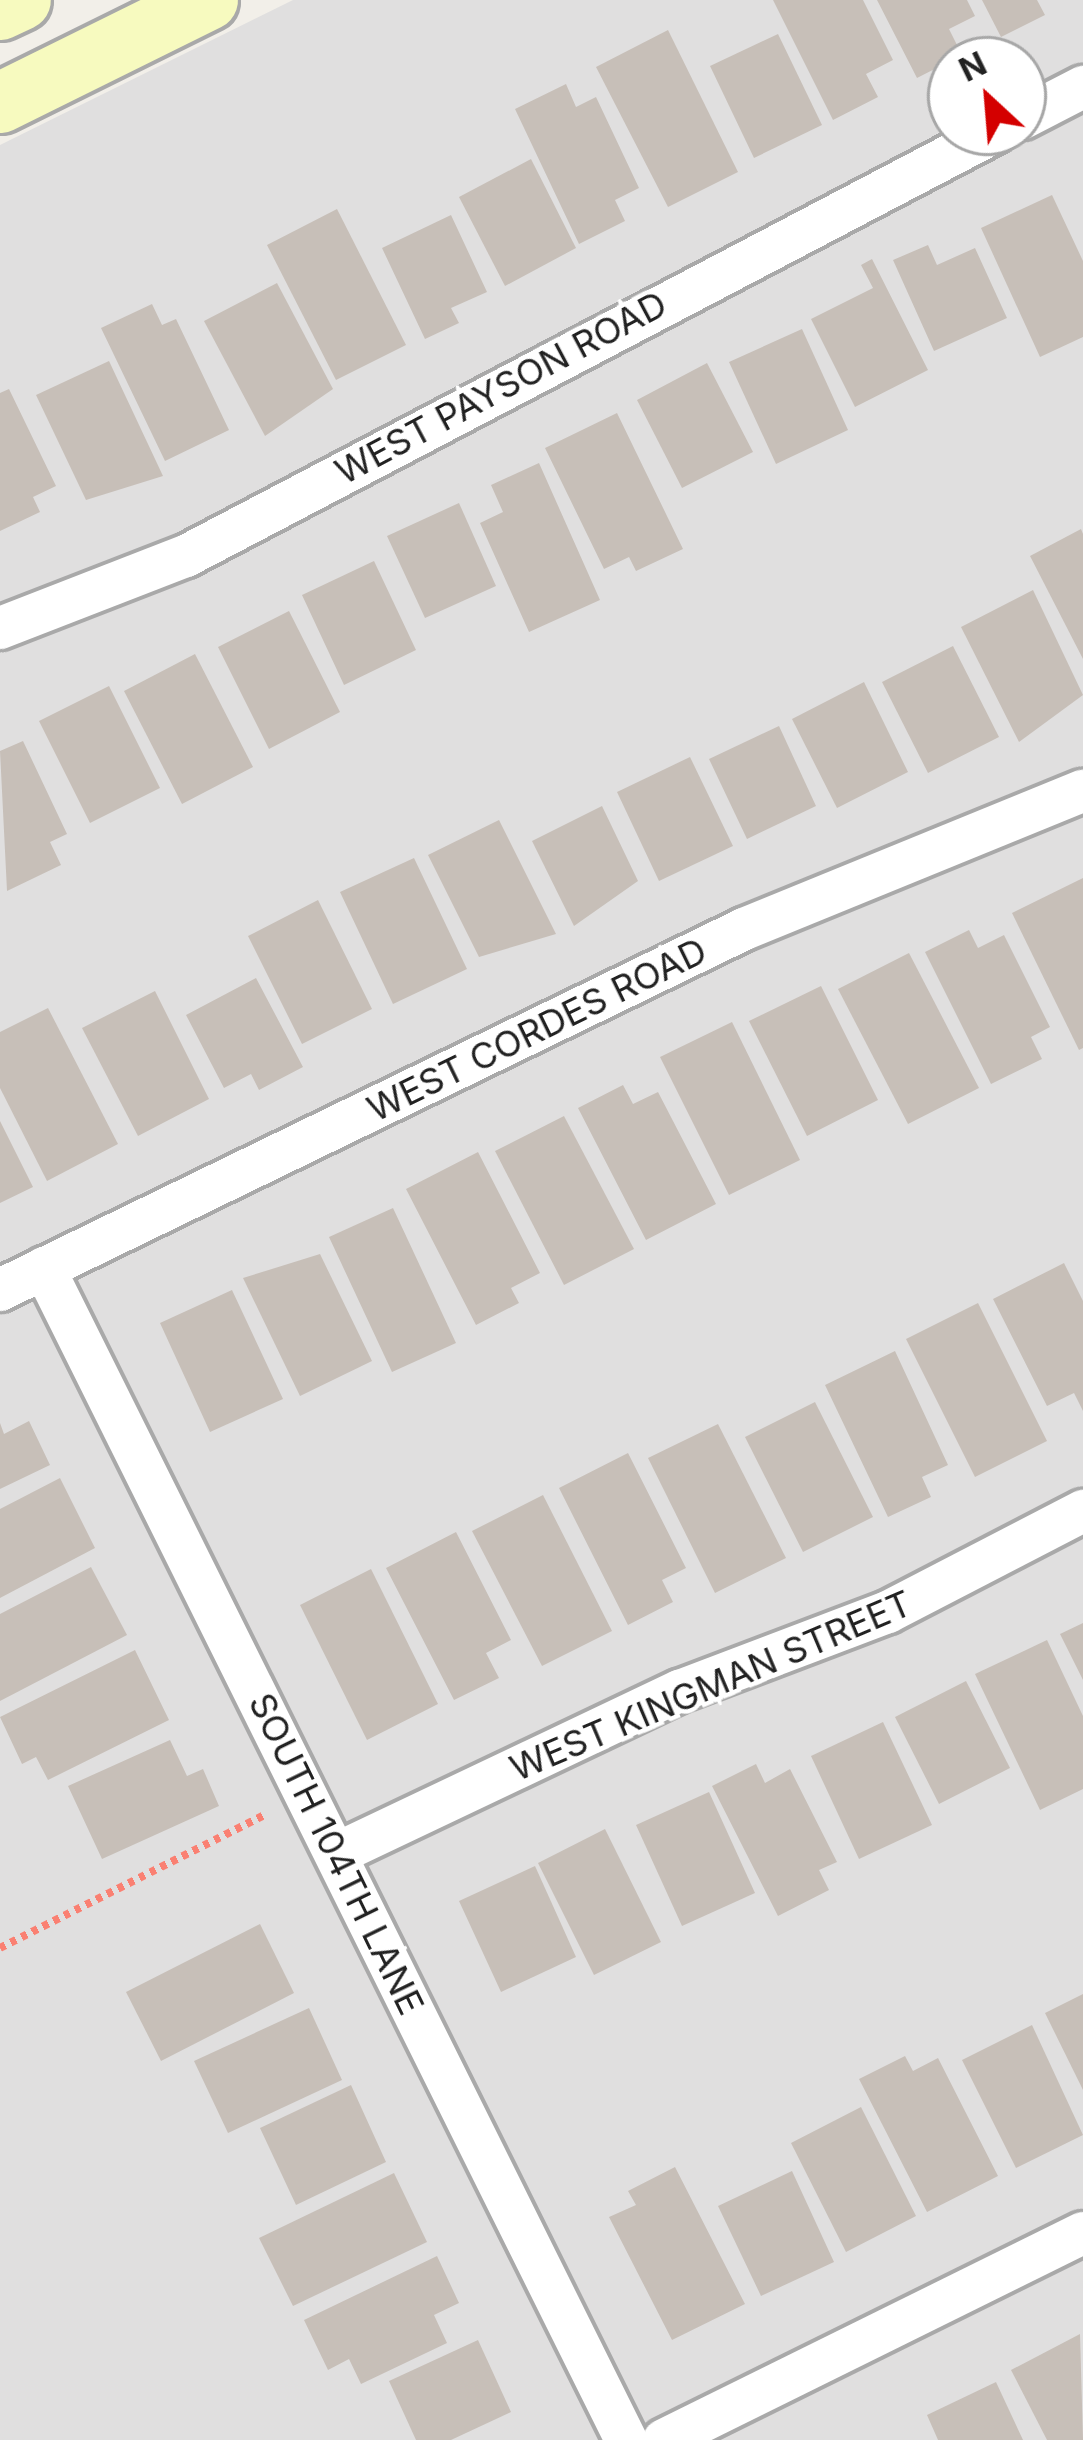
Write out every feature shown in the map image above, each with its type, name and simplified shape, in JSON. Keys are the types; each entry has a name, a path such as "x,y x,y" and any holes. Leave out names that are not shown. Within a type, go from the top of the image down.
{"main road":[{"path":"0,10 21,0"},
{"path":"0,104 208,0"}],"street":[{"path":"1047,106 1083,87"},
{"name":"WEST PAYSON ROAD","path":"0,628 186,556 949,156"},
{"name":"WEST CORDES ROAD","path":"0,1290 744,929 1083,791"},
{"name":"SOUTH 104TH LANE","path":"44,1268 626,2440"},
{"name":"WEST KINGMAN STREET","path":"336,1854 680,1691 888,1612 1083,1511"},
{"path":"664,2440 1083,2233"}],"path":[{"path":"0,1948 308,1796"}],"shaded area":[{"path":"293,0 1083,0 1083,2440 0,2440 0,145"}],"building":[{"path":"773,0 863,0 893,60 866,74 878,97 833,120"},
{"path":"877,0 967,0 975,16 949,29 952,36 927,36 927,73 917,78"},
{"path":"982,0 1037,0 1045,15 1000,36"},
{"path":"668,30 738,172 668,207 596,67"},
{"path":"778,34 822,125 754,158 710,66"},
{"path":"566,84 576,107 596,97 639,188 615,200 625,221 579,244 515,109"},
{"path":"531,159 576,248 505,286 459,197"},
{"path":"1052,195 1083,261 1083,337 1040,357 981,228"},
{"path":"337,209 406,345 336,380 267,245"},
{"path":"451,215 487,292 451,308 459,323 425,339 382,248"},
{"path":"928,245 937,265 975,248 1007,318 934,351 893,260"},
{"path":"872,259 928,370 855,407 811,319 873,288 861,265"},
{"path":"277,283 333,389 265,436 204,321"},
{"path":"152,304 162,325 176,319 229,430 165,461 101,328"},
{"path":"802,329 848,430 776,464 729,362"},
{"path":"109,361 163,476 86,500 36,395"},
{"path":"707,363 753,452 682,488 637,400"},
{"path":"9,389 56,486 33,497 40,512 0,531 0,393"},
{"path":"617,413 683,549 636,571 629,557 604,569 545,448"},
{"path":"539,463 600,600 529,632 480,523 503,512 491,485"},
{"path":"459,503 496,586 425,618 387,536"},
{"path":"1081,529 1083,534 1083,659 1030,556"},
{"path":"374,561 416,650 344,685 302,595"},
{"path":"1033,590 1083,695 1019,742 961,627"},
{"path":"289,611 340,712 269,749 218,647"},
{"path":"953,646 999,737 928,773 882,682"},
{"path":"195,654 253,767 182,804 124,691"},
{"path":"864,682 908,772 837,808 792,719"},
{"path":"109,686 160,788 90,823 39,721"},
{"path":"779,726 816,806 747,839 709,759"},
{"path":"23,741 67,834 50,842 61,865 7,891 0,751"},
{"path":"690,757 733,846 659,881 617,792"},
{"path":"602,806 638,881 574,926 532,841"},
{"path":"499,820 556,934 479,957 428,855"},
{"path":"414,858 467,969 393,1004 340,892"},
{"path":"1083,878 1083,1048 1079,1050 1012,913"},
{"path":"318,900 372,1009 302,1044 248,936"},
{"path":"969,930 978,948 1004,935 1050,1027 1031,1037 1042,1059 991,1084 925,952"},
{"path":"909,953 979,1088 908,1124 838,989"},
{"path":"256,978 303,1067 259,1090 251,1074 224,1088 186,1015"},
{"path":"821,986 878,1100 807,1136 749,1021"},
{"path":"155,991 209,1099 138,1136 82,1028"},
{"path":"48,1008 118,1144 47,1181 0,1088 0,1032"},
{"path":"732,1022 800,1160 729,1195 660,1057"},
{"path":"623,1085 633,1104 658,1092 716,1204 646,1240 578,1108"},
{"path":"564,1116 634,1249 564,1285 495,1151"},
{"path":"0,1121 33,1187 0,1203"},
{"path":"478,1152 540,1273 511,1288 519,1303 476,1325 406,1189"},
{"path":"393,1208 456,1343 392,1372 329,1237"},
{"path":"320,1254 372,1361 300,1396 243,1278"},
{"path":"1064,1263 1083,1301 1083,1411 1074,1393 1047,1406 993,1299"},
{"path":"232,1290 283,1399 210,1432 160,1323"},
{"path":"978,1303 1047,1441 975,1477 906,1339"},
{"path":"895,1351 948,1465 922,1477 931,1497 888,1517 825,1385"},
{"path":"815,1402 873,1517 803,1552 745,1437"},
{"path":"29,1421 50,1465 0,1489 0,1423 4,1434"},
{"path":"718,1424 786,1558 715,1593 648,1458"},
{"path":"628,1453 686,1568 662,1580 673,1602 628,1625 559,1488"},
{"path":"60,1478 95,1548 0,1598 0,1509"},
{"path":"543,1495 612,1631 542,1666 472,1531"},
{"path":"456,1532 511,1640 486,1653 499,1678 454,1700 386,1568"},
{"path":"91,1567 127,1635 0,1701 0,1614"},
{"path":"371,1569 438,1704 367,1740 300,1605"},
{"path":"1083,1623 1083,1680 1060,1634"},
{"path":"1047,1640 1083,1716 1083,1789 1040,1810 975,1674"},
{"path":"135,1650 169,1720 48,1780 36,1757 22,1764 0,1717"},
{"path":"966,1681 1010,1768 939,1804 895,1717"},
{"path":"883,1722 932,1825 859,1859 811,1756"},
{"path":"170,1740 187,1776 203,1769 219,1806 102,1859 68,1786"},
{"path":"756,1764 765,1783 790,1769 837,1862 819,1870 829,1890 778,1916 712,1786"},
{"path":"709,1792 755,1893 682,1926 636,1825"},
{"path":"605,1829 661,1942 594,1975 538,1863"},
{"path":"535,1866 576,1957 501,1992 459,1901"},
{"path":"260,1924 294,1993 161,2061 126,1992"},
{"path":"1083,1994 1083,2090 1045,2013"},
{"path":"309,2008 342,2080 228,2133 194,2061"},
{"path":"1032,2025 1083,2135 1016,2168 962,2060"},
{"path":"905,2056 913,2071 938,2058 998,2176 927,2212 859,2079"},
{"path":"351,2085 386,2162 296,2205 260,2128"},
{"path":"861,2107 916,2216 846,2252 791,2143"},
{"path":"675,2167 745,2304 672,2340 609,2217 636,2205 628,2191"},
{"path":"792,2171 834,2262 761,2296 718,2206"},
{"path":"394,2173 427,2242 293,2306 259,2238"},
{"path":"437,2256 459,2303 434,2315 447,2343 361,2384 349,2359 328,2370 304,2320"},
{"path":"1080,2334 1083,2440 1047,2440 1011,2370"},
{"path":"478,2340 511,2412 451,2440 416,2440 389,2381"},
{"path":"996,2382 1023,2440 938,2440 927,2415"}]}
